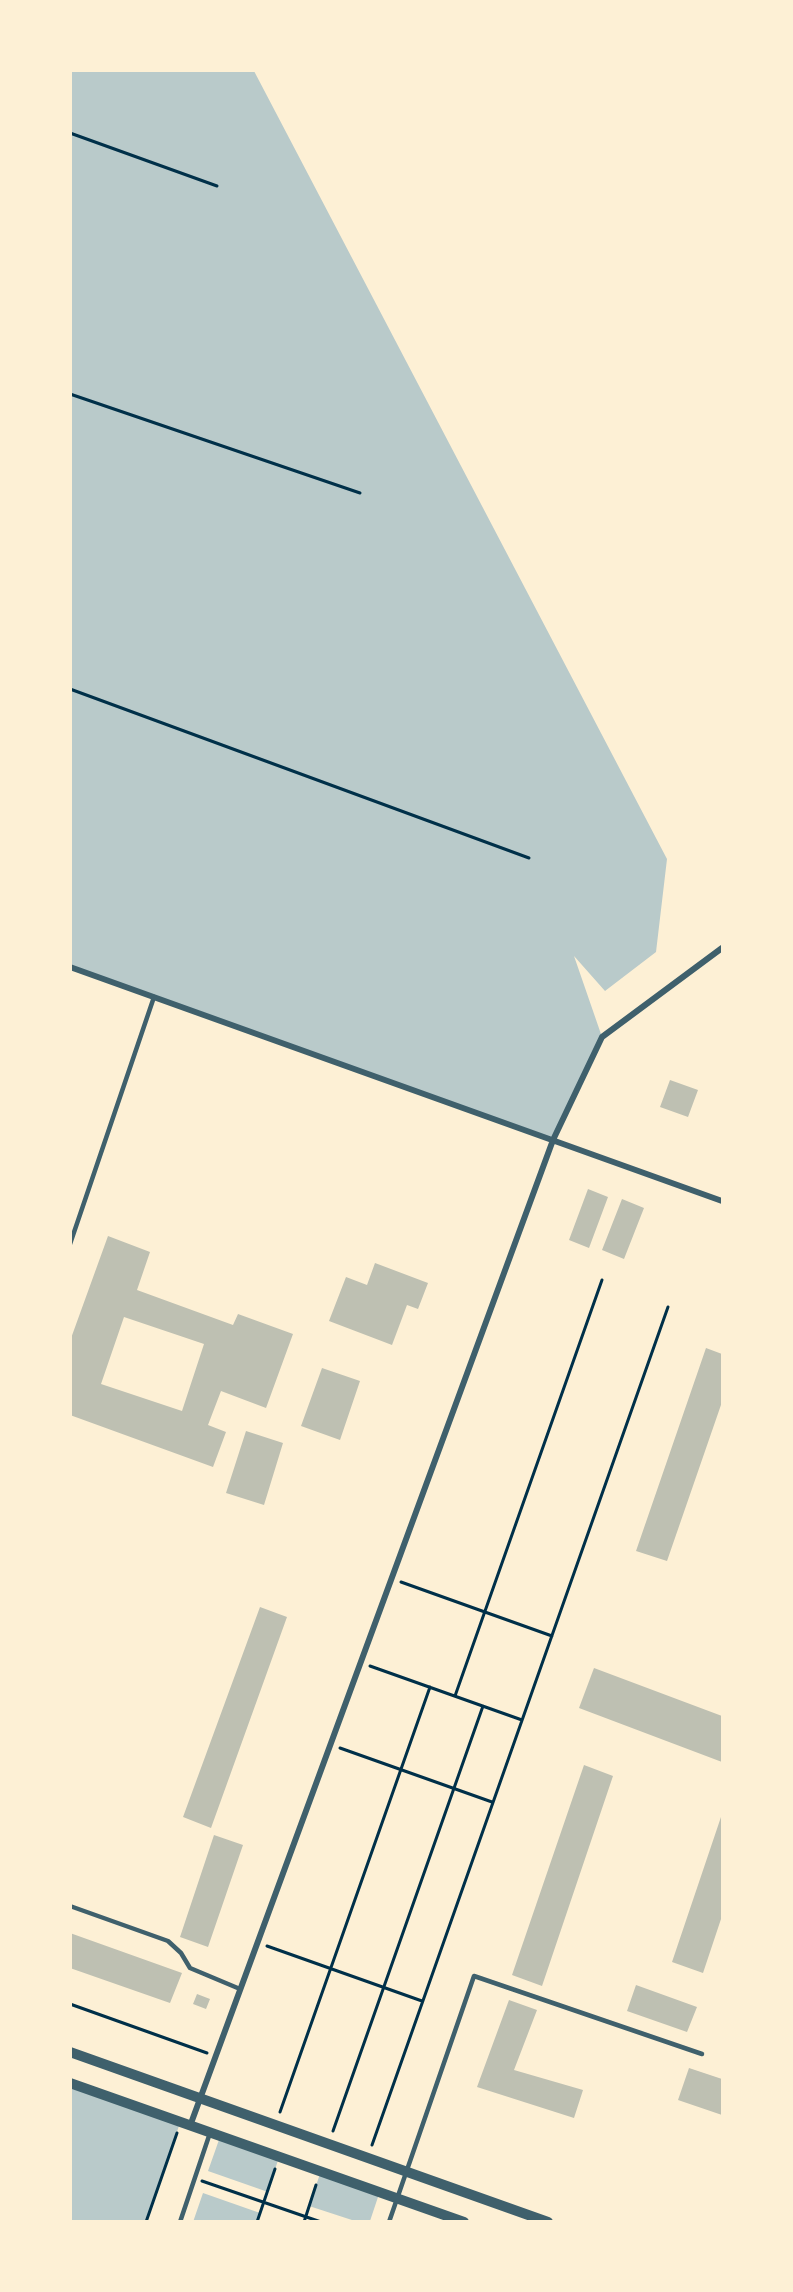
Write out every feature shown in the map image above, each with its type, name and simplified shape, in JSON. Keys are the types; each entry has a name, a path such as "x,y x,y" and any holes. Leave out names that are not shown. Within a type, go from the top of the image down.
{"street":[{"path":"185,2124 200,2098 553,1140 602,1037 723,948"},
{"path":"70,967 723,1201"},
{"path":"70,2052 548,2222"},
{"path":"70,2083 464,2222"}],"lane":[{"path":"70,1244 154,997"},
{"path":"70,1906 168,1941 181,1953 190,1968 240,1989"},
{"path":"389,2222 474,1976 702,2054"},
{"path":"180,2222 210,2133"}],"path":[{"path":"70,133 217,186"},
{"path":"70,394 360,493"},
{"path":"70,689 529,858"},
{"path":"455,1696 602,1281"},
{"path":"367,2158 668,1307"},
{"path":"391,1579 552,1636"},
{"path":"360,1662 522,1720"},
{"path":"276,2125 430,1687"},
{"path":"328,2144 483,1706"},
{"path":"330,1744 493,1802"},
{"path":"257,1942 423,2001"},
{"path":"70,2004 215,2056"},
{"path":"146,2222 185,2124"},
{"path":"258,2222 279,2157"},
{"path":"304,2222 321,2171"},
{"path":"195,2179 321,2222"}],"shaded area":[{"path":"70,71 254,71 667,859 656,952 605,991 574,956 602,1037 553,1140 71,967"},
{"path":"71,2084 180,2123 146,2221 71,2222"},
{"path":"220,2137 279,2157 268,2192 208,2171"},
{"path":"321,2171 380,2191 370,2221 355,2221 309,2206"},
{"path":"203,2193 260,2213 257,2221 193,2222"}],"building":[{"path":"670,1080 698,1090 688,1117 660,1107"},
{"path":"588,1189 608,1197 589,1248 569,1240"},
{"path":"622,1199 644,1208 624,1259 602,1250"},
{"path":"108,1236 150,1252 137,1290 233,1325 238,1314 293,1334 266,1408 221,1391 208,1425 226,1432 213,1467 70,1415 70,1341","holes":["124,1317 204,1344 182,1411 101,1384"]},
{"path":"375,1263 428,1283 418,1309 407,1305 392,1345 329,1321 346,1277 367,1285"},
{"path":"706,1348 722,1354 722,1402 667,1561 636,1551"},
{"path":"322,1368 360,1381 340,1440 301,1426"},
{"path":"246,1431 283,1443 264,1505 226,1493"},
{"path":"260,1607 287,1617 211,1828 183,1817"},
{"path":"594,1668 722,1716 722,1762 579,1708"},
{"path":"584,1765 613,1776 542,1986 512,1975"},
{"path":"722,1814 722,1916 703,1973 672,1962"},
{"path":"214,1835 243,1845 208,1947 180,1937"},
{"path":"70,1933 182,1973 170,2003 70,1968"},
{"path":"636,1985 697,2007 687,2032 627,2011"},
{"path":"197,1994 210,1999 206,2009 193,2004"},
{"path":"509,2000 537,2010 514,2070 583,2090 574,2118 477,2087"},
{"path":"689,2068 722,2079 722,2115 678,2100"}]}
